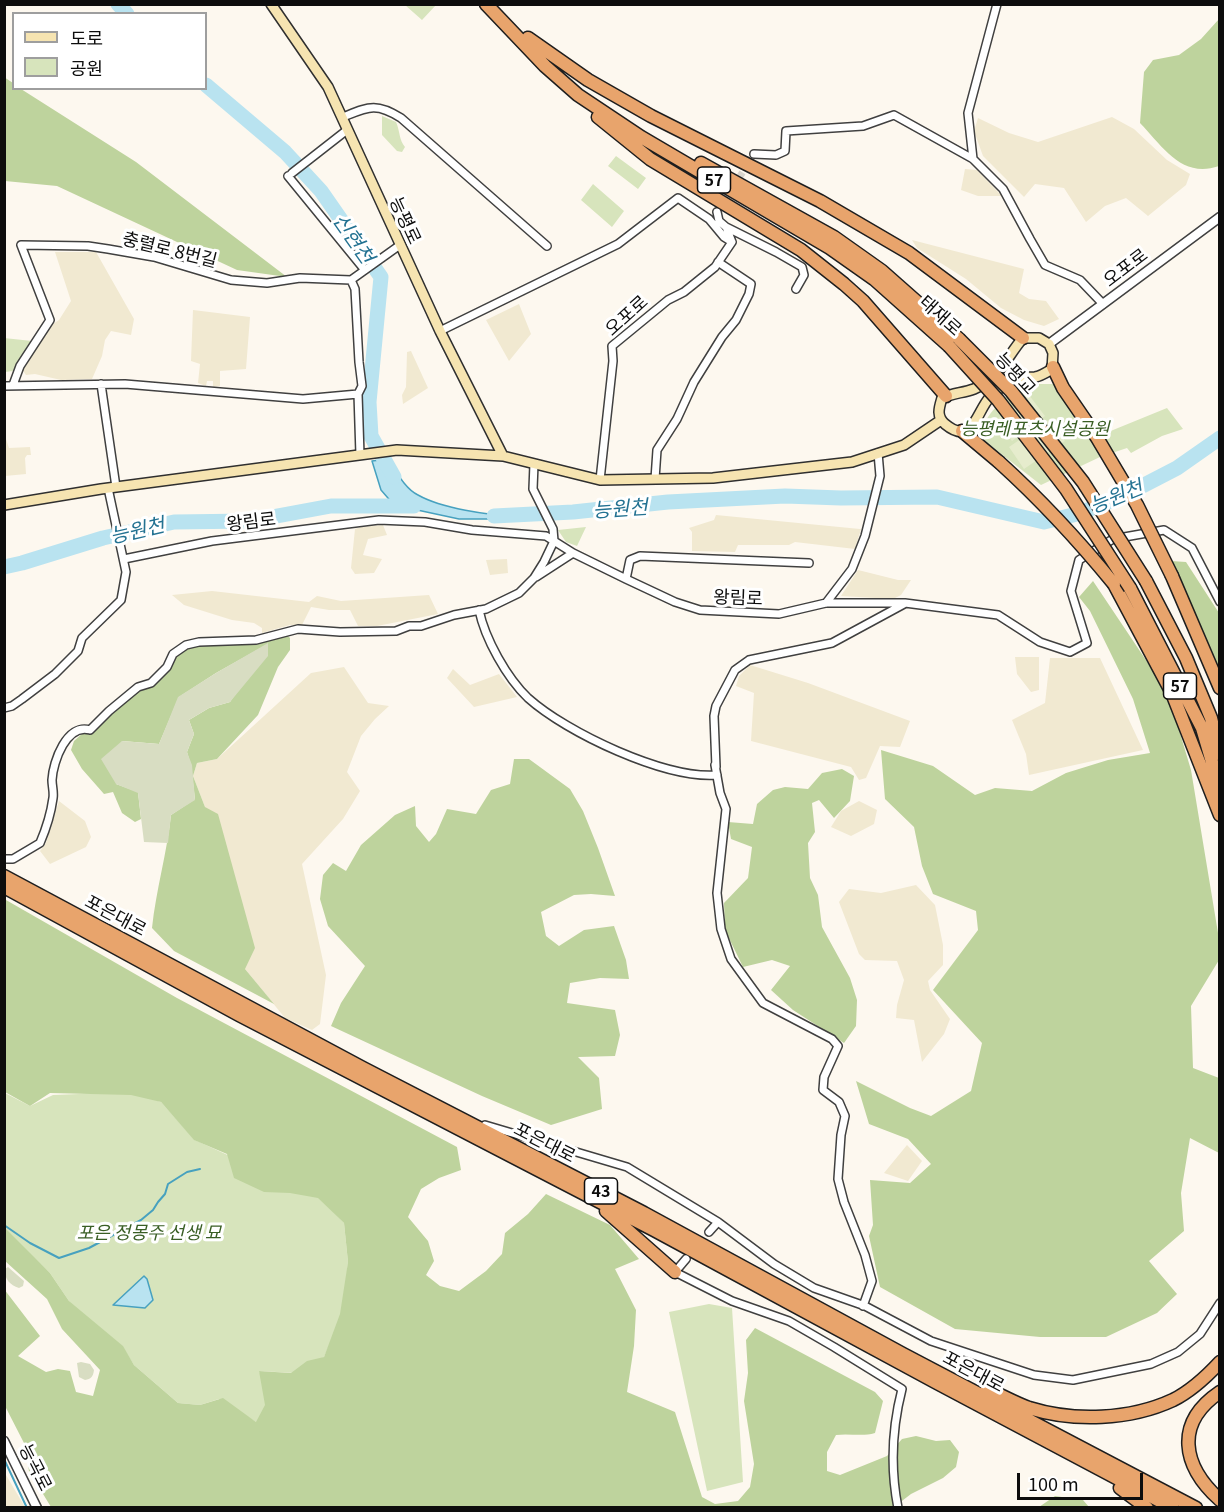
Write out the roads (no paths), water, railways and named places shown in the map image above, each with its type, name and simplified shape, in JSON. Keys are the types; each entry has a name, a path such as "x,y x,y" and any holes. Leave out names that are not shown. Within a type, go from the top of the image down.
{"highway":[{"name":"태재로","path":"495,6 525,41 605,106 646,133 834,237 882,271 954,343 1066,489 1130,588 1202,728 1220,789"},
{"path":"525,41 651,116 820,201 909,253 1023,338"},
{"path":"525,41 532,59 565,91 650,159 801,250 844,284 863,301 946,396"},
{"name":"능평교","path":"954,343 1011,391 1083,482 1146,581 1186,658 1211,718 1220,754"},
{"path":"1053,367 1063,388 1096,436 1137,505 1172,576 1220,688"},
{"path":"962,431 1031,491 1083,546 1114,584 1172,693 1220,815"},
{"name":"포은대로","path":"4,876 456,1116 654,1218 903,1354 1196,1508"},
{"name":"포은대로","path":"4,887 239,1015 654,1230 1173,1508"},
{"path":"573,1189 607,1212 675,1272"},
{"path":"903,1354 1029,1408 1085,1417 1117,1415 1147,1409 1174,1399 1198,1383 1220,1362"},
{"path":"1220,1392 1199,1410 1191,1424 1188,1438 1189,1454 1194,1468 1203,1482 1220,1500"},
{"path":"1016,1425 1131,1495 1147,1508"}],"main road":[{"name":"능평로","path":"271,4 328,87 440,332 502,456"},
{"path":"1023,338 1040,338 1049,344 1053,353 1053,367 1037,377 1018,377 992,394 984,403 979,418 970,429 952,430 941,420 938,411 942,398 976,388 1001,370 1023,338"},
{"path":"4,505 112,488 397,450 502,456 600,480 713,478 842,463 904,445 941,420"}],"street":[{"path":"973,159 968,112 997,4"},
{"path":"343,117 367,108 387,109 401,118 547,246"},
{"path":"754,154 776,155 785,152 786,131 863,126 894,115 973,159 1003,189 1045,264 1080,280 1103,304"},
{"path":"347,130 290,175 366,268"},
{"path":"440,332 618,244 678,198 709,219 724,237 732,242"},
{"path":"717,212 719,221 726,227 802,267 804,275 796,289"},
{"name":"오포로","path":"1049,344 1220,217"},
{"path":"726,227 732,242"},
{"name":"오포로","path":"600,480 613,361 612,346 668,300 684,292 715,267 732,242"},
{"name":"충렬로 8번길","path":"13,385 20,366 50,320 21,245 88,246 120,251 154,257 240,281 267,283 323,278 344,281 351,279"},
{"path":"360,455 358,394 362,386 355,289 351,279 400,246"},
{"path":"656,479 657,450 677,419 694,382 722,337 736,320 750,294 751,284 718,262"},
{"path":"4,708 12,706 55,674 78,651 82,638 121,600 126,572 110,500 112,488 101,384"},
{"path":"4,386 125,384 293,399 358,394"},
{"path":"826,603 852,569 865,536 880,476 878,453"},
{"path":"534,464 534,492 553,530 554,541 534,578"},
{"name":"왕림로","path":"124,557 212,541 379,520 425,522 472,530 546,536 573,553 626,579 675,602 700,610 779,614 826,603 905,603 998,615 1040,642 1070,652 1087,642 1071,591 1079,560 1113,539 1164,530 1192,548 1220,602"},
{"path":"4,859 13,859 40,843 54,794 52,777 54,769 69,737 75,731 90,730 138,687 151,683 167,667 173,654 186,645 199,642 256,640 298,629 340,632 396,631 409,626 422,626 507,601 534,578 573,553"},
{"path":"626,579 630,560 640,555 809,563"},
{"path":"863,1306 872,1281 865,1255 843,1202 838,1179 841,1135 845,1116 839,1102 823,1090 824,1077 838,1046 832,1040 763,1003 731,959 721,929 717,893 726,809 720,793 715,766 714,716 716,706 735,670 749,660 832,643 905,603"},
{"path":"479,610 488,639 507,670 528,697 559,721 645,763 696,776 717,775"},
{"path":"456,1116 532,1141 592,1155 627,1167 718,1222 774,1264 814,1288 863,1306 931,1341 1034,1375 1073,1380 1151,1364 1178,1352 1200,1334 1220,1303"},
{"path":"709,1233 718,1222"},
{"path":"686,1259 675,1272 732,1300 789,1321 902,1389 896,1412 891,1465 898,1508"},
{"name":"능곡로","path":"4,1441 37,1508"}],"water":[{"path":"388,459 409,489 428,500 465,510 515,515 491,519 459,519 394,505 381,490 372,461"},
{"path":"144,1276 153,1300 145,1308 113,1305"}],"waterway":[{"name":"신현천","path":"118,4 125,12"},
{"name":"신현천","path":"207,86 285,152 321,191 381,277 369,402 371,436 394,477"},
{"name":"능원천","path":"494,516 573,512 668,502 785,496 937,497 1044,522 1077,514 1121,497 1177,468 1220,438"},
{"name":"능원천","path":"4,567 103,538 174,522 250,521 331,506 414,506"},
{"path":"4,1225 30,1243 59,1258 89,1248 141,1220 153,1210 165,1194 168,1184 187,1172 200,1169"},
{"path":"4,1459 27,1508"}],"tunnel":[{"path":"722,205 754,154"}],"park label":[{"name":"능평레포츠시설공원","path":"1035,428"},
{"name":"포은 정몽주 선생 묘","path":"149,1232"}]}
